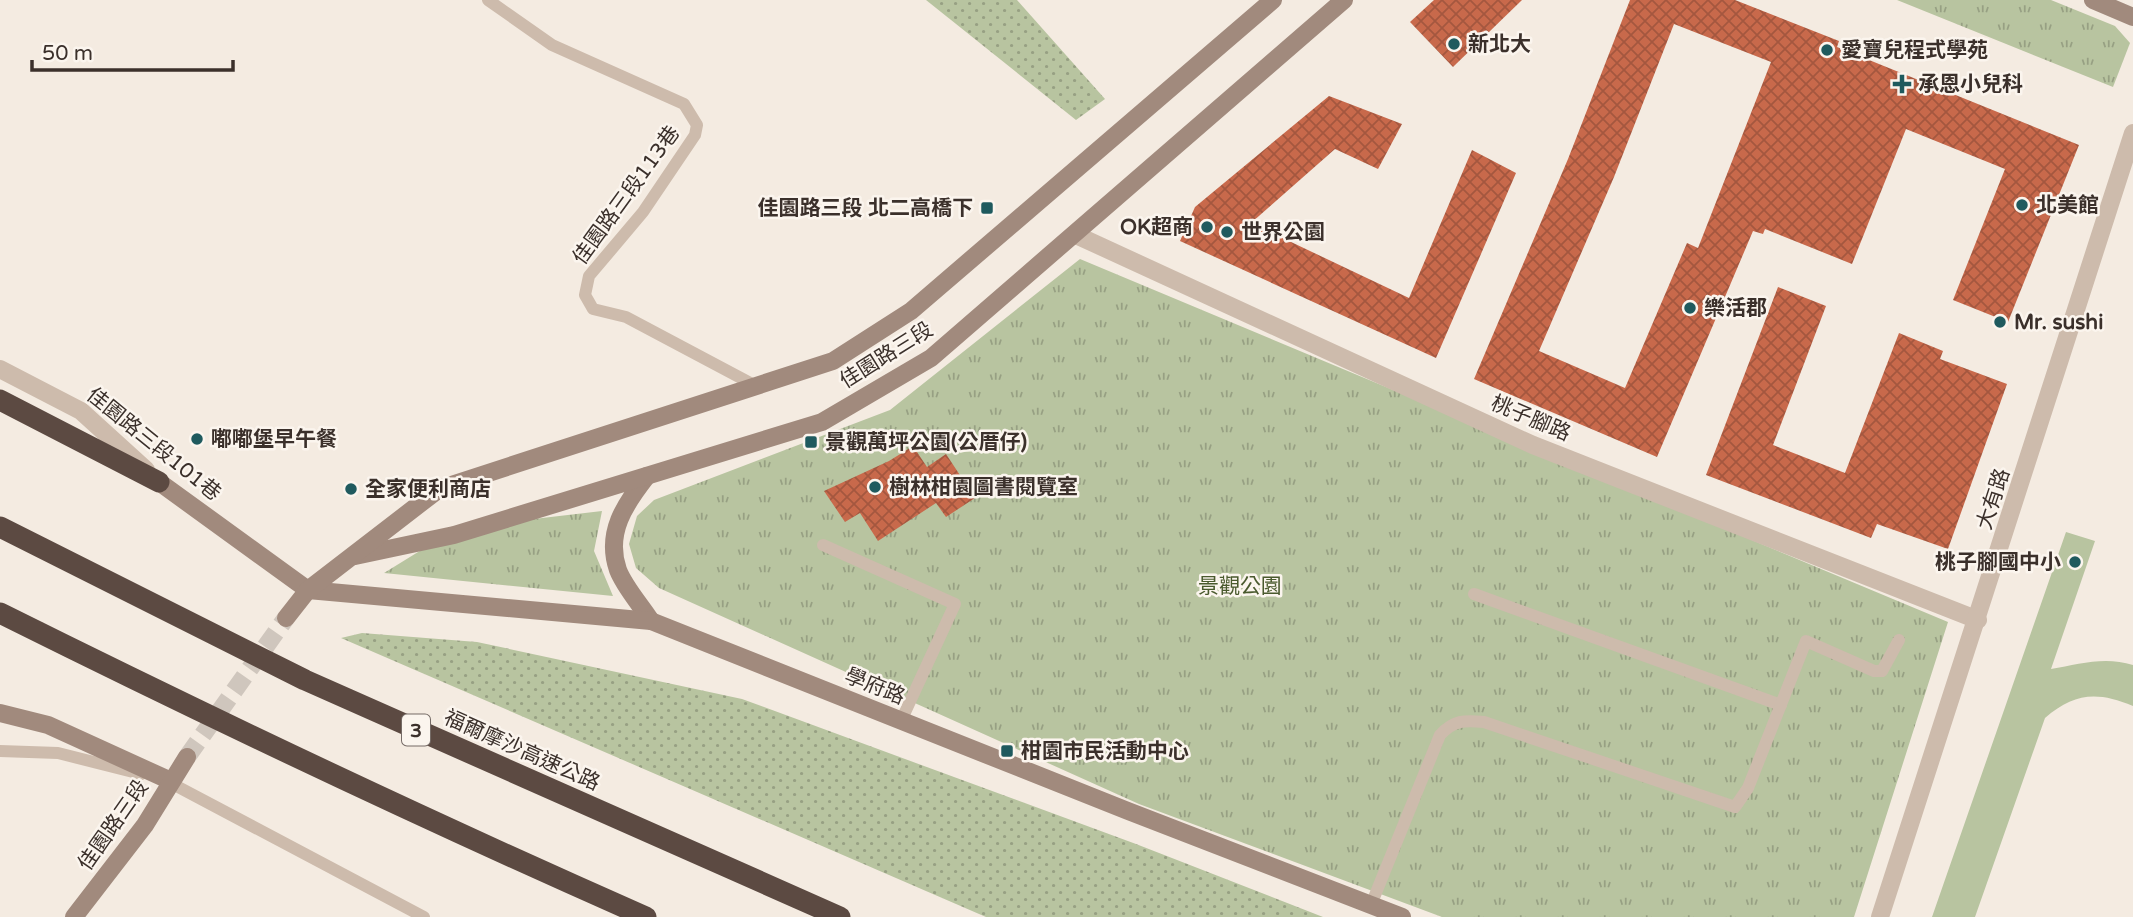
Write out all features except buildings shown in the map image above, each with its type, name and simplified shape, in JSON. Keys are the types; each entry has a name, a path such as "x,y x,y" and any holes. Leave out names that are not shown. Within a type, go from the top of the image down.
{"highway":[{"path":"0,400 159,482"},
{"name":"福爾摩沙高速公路","path":"0,527 305,680 840,917"},
{"path":"0,613 170,698 472,840 646,917"}],"street":[{"name":"佳園路三段","path":"286,618 308,590 439,489 833,361 911,311 1273,0"},
{"name":"佳園路三段","path":"348,557 454,536 822,422 931,358 1344,0"},
{"path":"2093,0 2133,17"},
{"name":"大有路","path":"1880,917 2133,134"},
{"name":"桃子腳路","path":"1076,234 1533,445 1978,620"},
{"name":"佳園路三段101巷","path":"0,369 81,411 159,482 308,590"},
{"path":"647,476 622,508 615,534 618,570 652,621"},
{"name":"學府路","path":"308,590 652,621 1402,917"},
{"path":"0,713 48,725 171,781"},
{"name":"佳園路三段","path":"74,917 145,825 187,757"}],"lane":[{"name":"佳園路三段113巷","path":"488,0 552,45 684,104 697,125 695,135 643,212 589,276 586,295 593,309 626,317 755,386"},
{"path":"823,545 955,604 901,721"},
{"path":"1474,594 1781,705"},
{"path":"1371,905 1440,734 1449,724 1462,720 1484,722 1735,807 1748,788 1806,641 1874,671 1882,671 1899,639"},
{"path":"0,751 58,753 171,781 302,855 424,917"}],"green space":[{"path":"926,0 1017,0 1105,99 1076,120"},
{"path":"1897,0 2051,0 2115,26 2130,43 2113,87"},
{"name":"景觀公園","path":"1080,259 1948,622 1854,917 1442,917 1139,804 659,588 636,568 629,544 637,516 654,500 890,410"},
{"path":"602,511 594,551 613,596 384,573 457,528"},
{"path":"2066,532 2095,541 2051,669 2102,661 2133,665 2133,706 2108,698 2086,697 2066,703 2045,718 1975,917 1932,917"},
{"path":"362,633 477,642 742,699 1136,844 1323,917 986,917 341,638"}],"tunnel":[{"path":"187,757 286,618"}],"place":[{"name":"新北大","path":"1454,44"},
{"name":"愛寶兒程式學苑","path":"1827,50"},
{"name":"承恩小兒科","path":"1902,84"},
{"name":"北美館","path":"2022,205"},
{"name":"佳園路三段 北二高橋下","path":"987,208"},
{"name":"OK超商","path":"1207,227"},
{"name":"世界公園","path":"1227,232"},
{"name":"樂活郡","path":"1690,308"},
{"name":"Mr. sushi","path":"2000,322"},
{"name":"嘟嘟堡早午餐","path":"197,439"},
{"name":"景觀萬坪公園(公厝仔)","path":"811,442"},
{"name":"樹林柑園圖書閱覽室","path":"875,487"},
{"name":"全家便利商店","path":"351,489"},
{"name":"桃子腳國中小","path":"2075,562"},
{"name":"柑園市民活動中心","path":"1007,751"}]}
